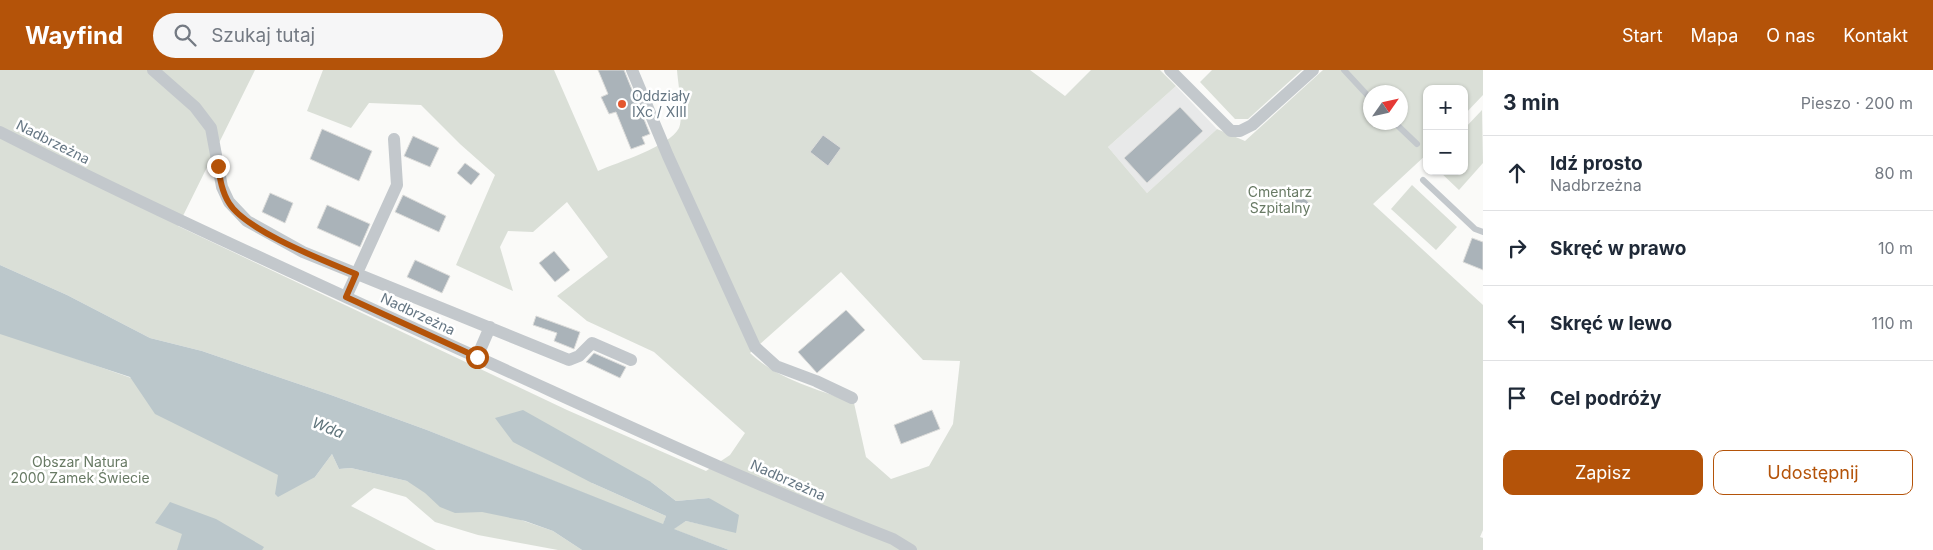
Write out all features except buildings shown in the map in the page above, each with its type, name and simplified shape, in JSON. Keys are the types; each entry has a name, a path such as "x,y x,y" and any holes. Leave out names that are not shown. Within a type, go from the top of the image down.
{"street":[{"path":"153,70 195,107 211,128 222,188 236,212 247,221 303,252 570,360 579,356 592,343 631,360"},
{"path":"632,70 668,156 756,348 776,366 816,381 852,398"},
{"path":"1170,70 1231,131 1240,131 1252,125 1313,70"},
{"name":"Nadbrzeżna","path":"0,132 143,204 477,357 767,487 892,539 911,550"},
{"path":"346,297 396,185 394,139"},
{"path":"477,357 490,328"}],"lane":[{"path":"1344,70 1363,90"},
{"path":"1402,130 1417,144"},
{"path":"1423,180 1475,229 1483,232"}],"shaded area":[{"path":"1176,86 1217,129 1147,193 1108,147"}],"green space":[{"name":"Cmentarz Szpitalny","path":"0,70 255,70 178,226 567,410 706,471 730,455 745,433 654,352 587,321 557,296 608,257 567,202 533,232 508,231 500,247 513,291 456,265 495,175 460,144 421,105 369,103 351,128 307,111 323,70 554,70 598,171 654,148 673,135 679,128 681,108 677,70 1030,70 1065,96 1091,70 1160,70 1176,86 1108,147 1147,193 1217,129 1245,141 1323,70 1483,70 1483,95 1468,111 1468,85 1423,85 1423,158 1373,204 1483,305 1483,530 1480,537 1483,538 1483,550 729,550 673,529 686,521 736,532 709,498 676,501 651,482 592,483 666,516 663,525 427,430 331,395 202,351 150,338 67,295 0,265","holes":["841,272 923,360 960,361 953,424 929,466 891,479 866,457 854,403 786,377 750,353"]},
{"path":"1212,70 1302,70 1248,119 1235,119 1200,82"},
{"path":"1482,110 1483,163 1459,190 1443,175 1468,175 1468,125"},
{"path":"1412,185 1457,227 1436,250 1391,209"},
{"name":"Obszar Natura 2000 Zamek Świecie","path":"0,332 194,400 315,477 332,454 339,469 351,468 407,481 553,531 582,550 558,550 478,535 435,522 406,497 374,488 351,506 436,550 0,550"}],"water":[{"name":"Wda","path":"0,265 67,295 150,338 202,351 331,395 427,430 663,524 666,516 592,483 513,442 495,418 523,410 651,482 676,501 709,498 739,515 736,533 686,521 674,529 729,550 582,550 553,531 525,521 482,512 455,513 440,507 425,493 407,481 351,468 339,469 332,454 315,477 278,497 275,494 278,475 155,414 130,377 0,334"},
{"path":"170,502 216,519 264,547 262,550 177,550 182,534 155,523"}],"place":[{"name":"Oddziały IXc / XIII","path":"622,104"}],"route":[{"path":"218,166 222,188 229,202 236,212 247,221 303,252 356,274 346,297 477,357"}]}
